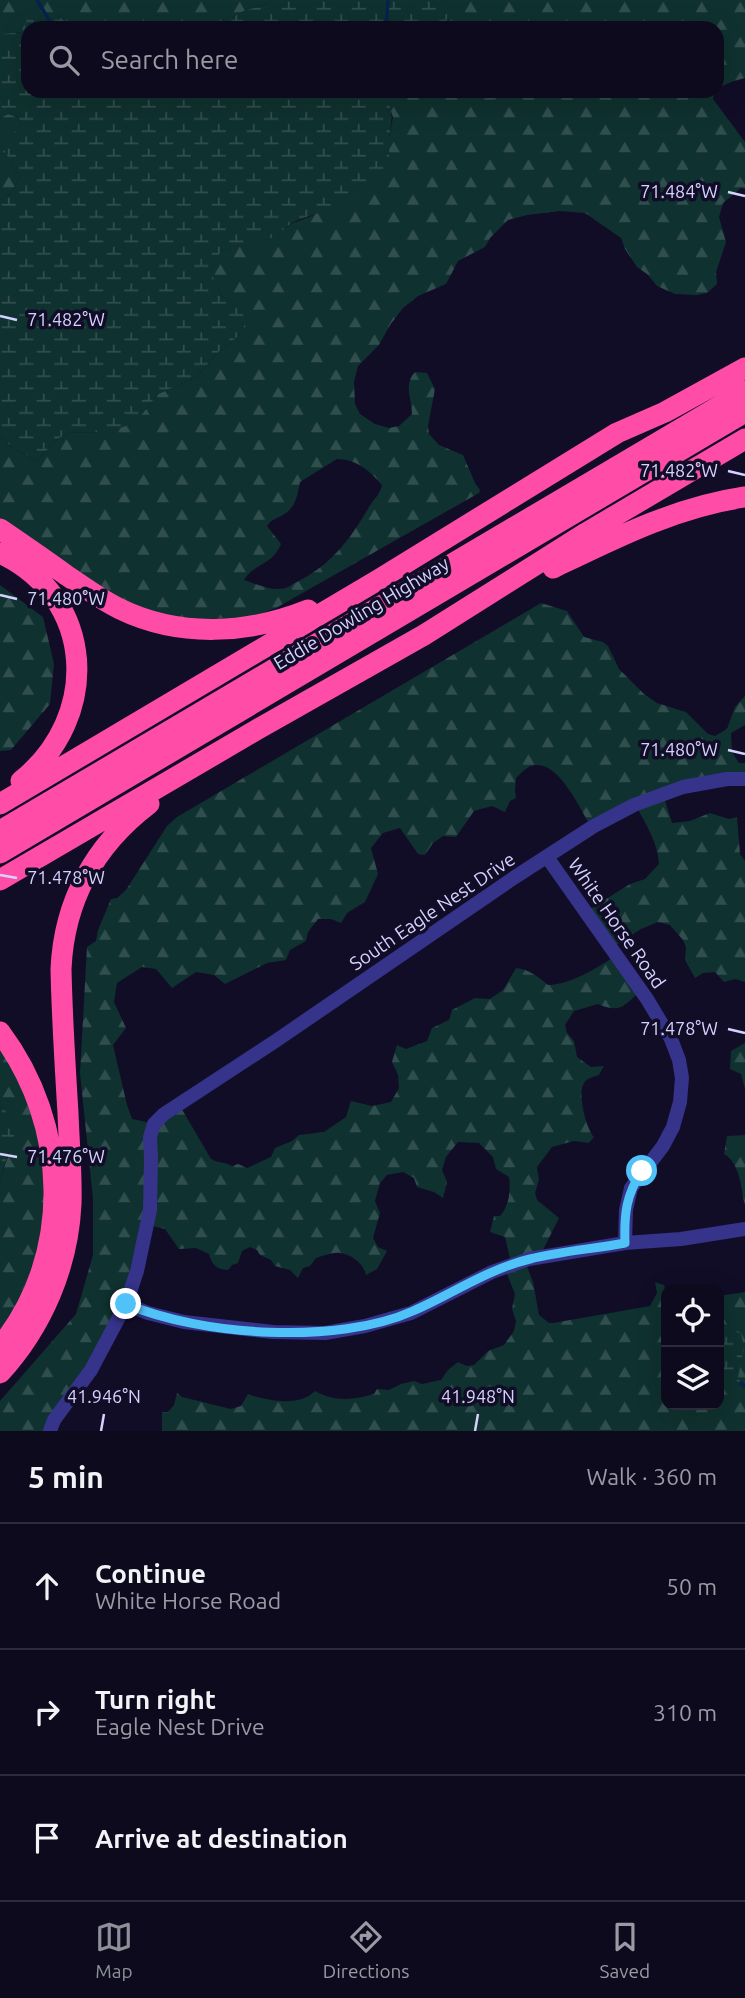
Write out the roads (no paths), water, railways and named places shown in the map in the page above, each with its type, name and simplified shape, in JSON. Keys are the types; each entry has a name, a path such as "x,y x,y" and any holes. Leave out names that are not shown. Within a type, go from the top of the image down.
{"highway":[{"path":"0,804 377,580 745,355"},
{"path":"617,433 665,412 745,369"},
{"name":"Eddie Dowling Highway","path":"0,831 745,391"},
{"name":"Eddie Dowling Highway","path":"0,853 745,412"},
{"path":"424,635 586,533 745,439"},
{"path":"0,880 258,729 424,635 530,579 628,532 688,509 745,497"},
{"path":"0,528 90,591 121,609 147,620 188,628 231,629 274,622 307,611 377,580"},
{"path":"0,553 29,569 54,596 71,629 78,668 72,708 55,744 38,766 0,797"},
{"path":"0,1373 28,1338 46,1304 61,1265 69,1224 71,1165 61,969 63,943 73,901 99,852 126,823 155,799 258,729"},
{"path":"0,1032 17,1057 38,1098 51,1148 54,1185 52,1222 38,1279 22,1315 0,1347"}],"street":[{"name":"South Eagle Nest Drive","path":"126,1304 137,1272 150,1210 150,1137 154,1124 594,826 634,805 682,787 727,779 745,779"},
{"name":"White Horse Road","path":"547,857 648,999 671,1039 679,1060 682,1079 680,1102 673,1127 663,1146 631,1188 626,1210 625,1243"},
{"path":"50,1431 54,1420 91,1370 126,1304 184,1322 273,1332 325,1333 365,1326 411,1312 492,1272 529,1259 625,1243 681,1239 745,1228"}],"waterway":[{"path":"37,0 50,21"},
{"path":"386,21 388,0"},
{"path":"741,1383 745,1387"}]}
